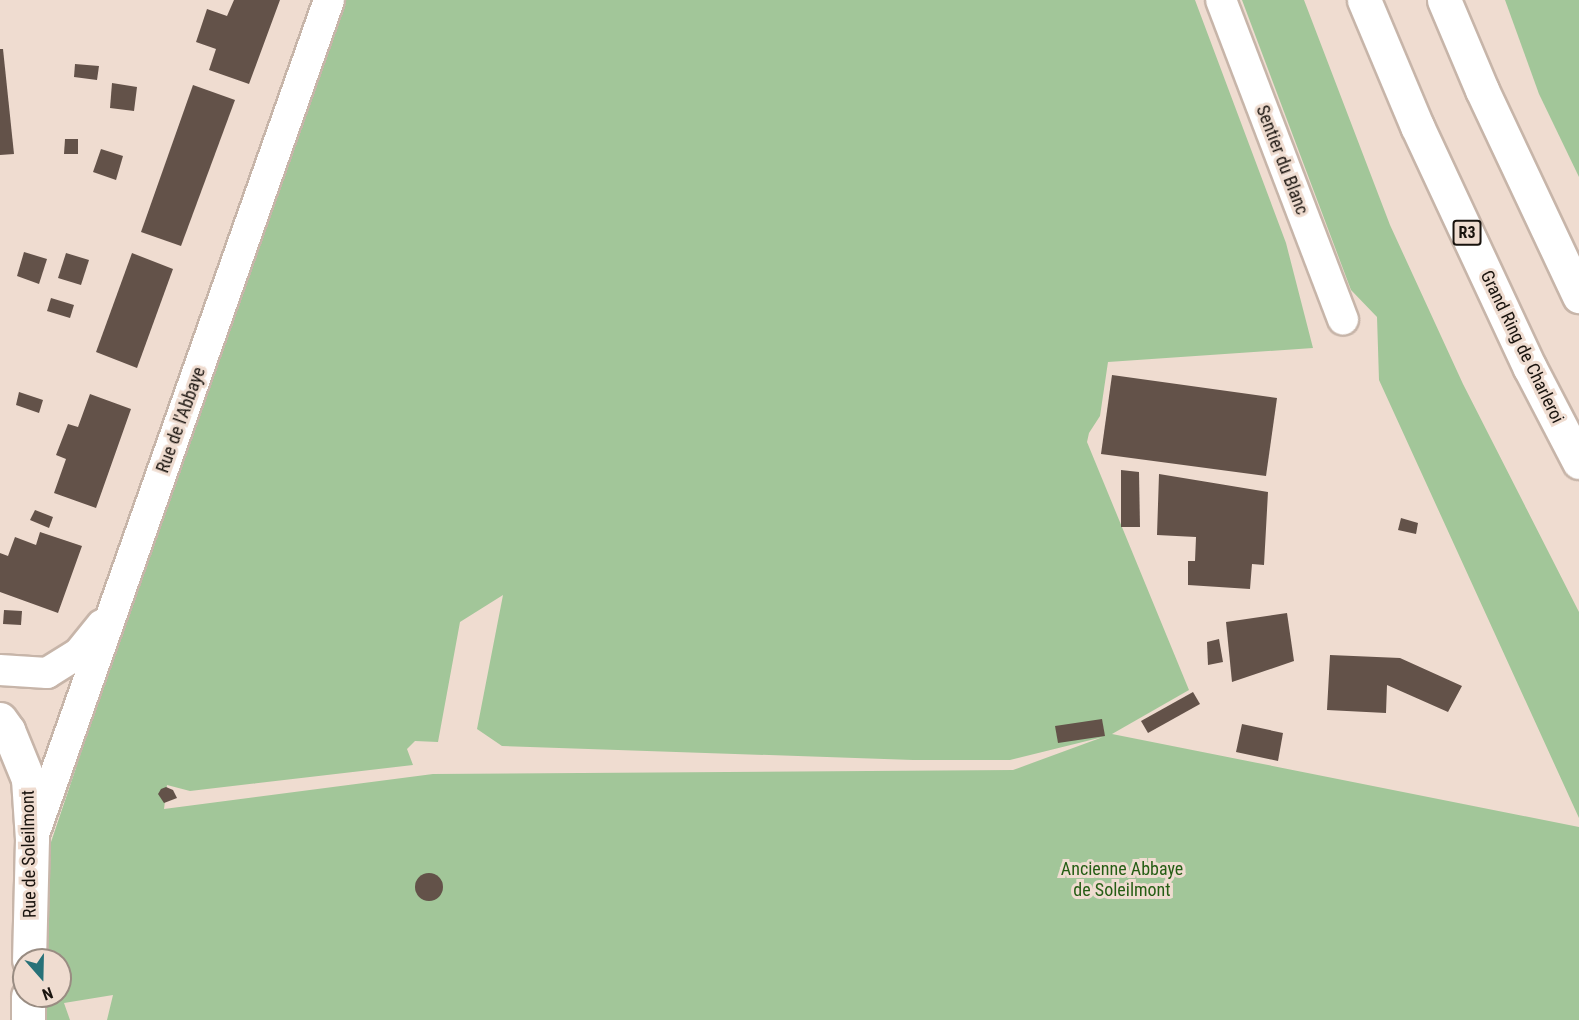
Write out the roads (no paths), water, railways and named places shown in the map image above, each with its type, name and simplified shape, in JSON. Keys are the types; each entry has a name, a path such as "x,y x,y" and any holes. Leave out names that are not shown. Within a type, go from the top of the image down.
{"main road":[{"name":"Grand Ring de Charleroi","path":"1364,0 1461,221 1530,368 1579,462"},
{"path":"1444,0 1482,90 1579,296"},
{"name":"Rue de Soleilmont","path":"0,720 8,730 28,779 32,839 29,948"}],"street":[{"name":"Rue de l'Abbaye","path":"32,839 329,0"},
{"name":"Sentier du Blanc","path":"1221,0 1343,320"},
{"path":"0,670 47,673 79,652 112,613"}],"park label":[{"name":"Ancienne Abbaye de Soleilmont","path":"1122,880"}]}
